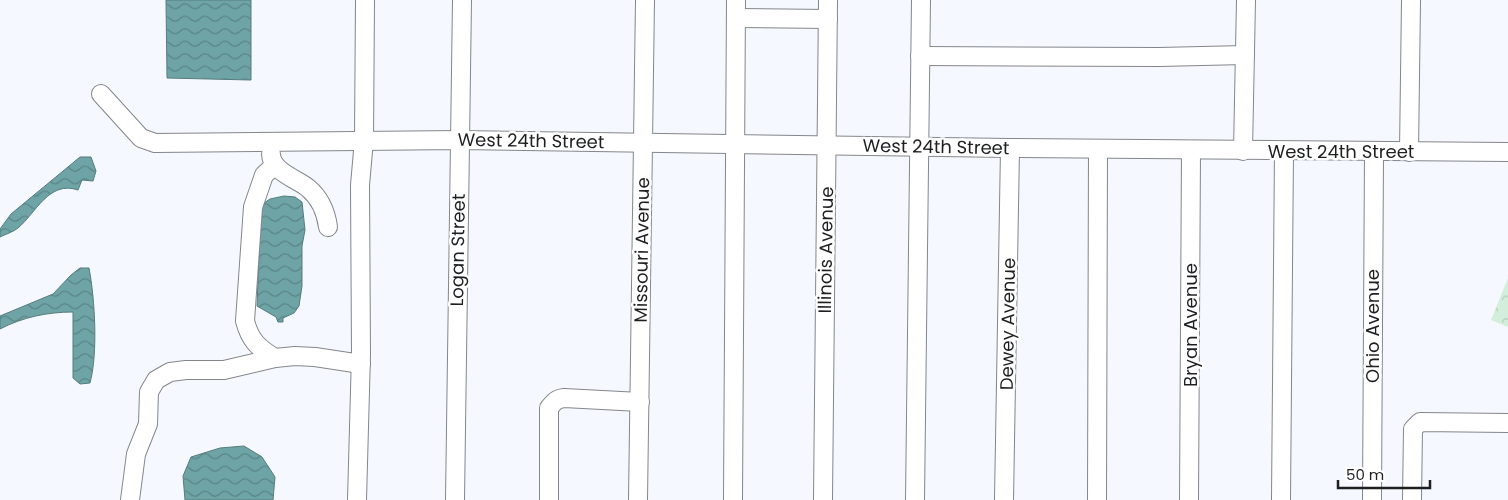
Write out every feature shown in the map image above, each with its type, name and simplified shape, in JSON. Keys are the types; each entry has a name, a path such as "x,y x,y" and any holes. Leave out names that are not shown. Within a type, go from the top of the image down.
{"street":[{"path":"357,500 361,364 360,185 364,140 366,0"},
{"name":"Logan Street","path":"455,500 462,0"},
{"name":"Missouri Avenue","path":"638,500 645,0"},
{"path":"732,500 736,0"},
{"name":"Illinois Avenue","path":"823,500 828,0"},
{"path":"915,500 921,0"},
{"path":"1243,151 1246,0"},
{"path":"1408,152 1410,0"},
{"path":"736,18 828,19"},
{"path":"920,56 1168,57 1244,55"},
{"name":"West 24th Street","path":"101,94 141,138 147,141 460,140 1243,151 1508,152"},
{"path":"270,142 271,159 275,165 309,189 326,213 328,227"},
{"name":"Dewey Avenue","path":"1004,500 1010,148"},
{"path":"1096,500 1098,149"},
{"name":"Bryan Avenue","path":"1189,500 1192,150"},
{"path":"1281,500 1284,151"},
{"name":"Ohio Avenue","path":"1372,500 1374,152"},
{"path":"275,165 264,175 253,207 245,320 249,335 258,348 275,358"},
{"path":"130,500 136,454 148,424 149,392 156,380 170,372 224,370 275,358 315,357 361,364"},
{"path":"549,500 549,408 554,402 557,399 564,398 640,402"},
{"path":"1412,500 1413,429 1420,422 1508,423"}],"green space":[{"path":"1508,278 1508,327 1491,320"}],"water":[{"path":"166,0 251,0 251,80 167,78"},
{"path":"80,157 91,157 96,171 93,181 82,180 78,190 68,188 51,194 18,228 0,237 0,229 11,214"},
{"path":"284,196 295,197 302,202 305,230 302,246 302,286 299,306 294,313 283,318 283,322 278,322 276,317 257,306 261,205 270,199"},
{"path":"80,268 89,268 93,295 95,342 90,383 80,384 73,378 73,312 36,316 0,329 0,316 53,294"},
{"path":"244,446 262,457 275,477 273,500 185,500 183,476 191,457 220,448"}]}
